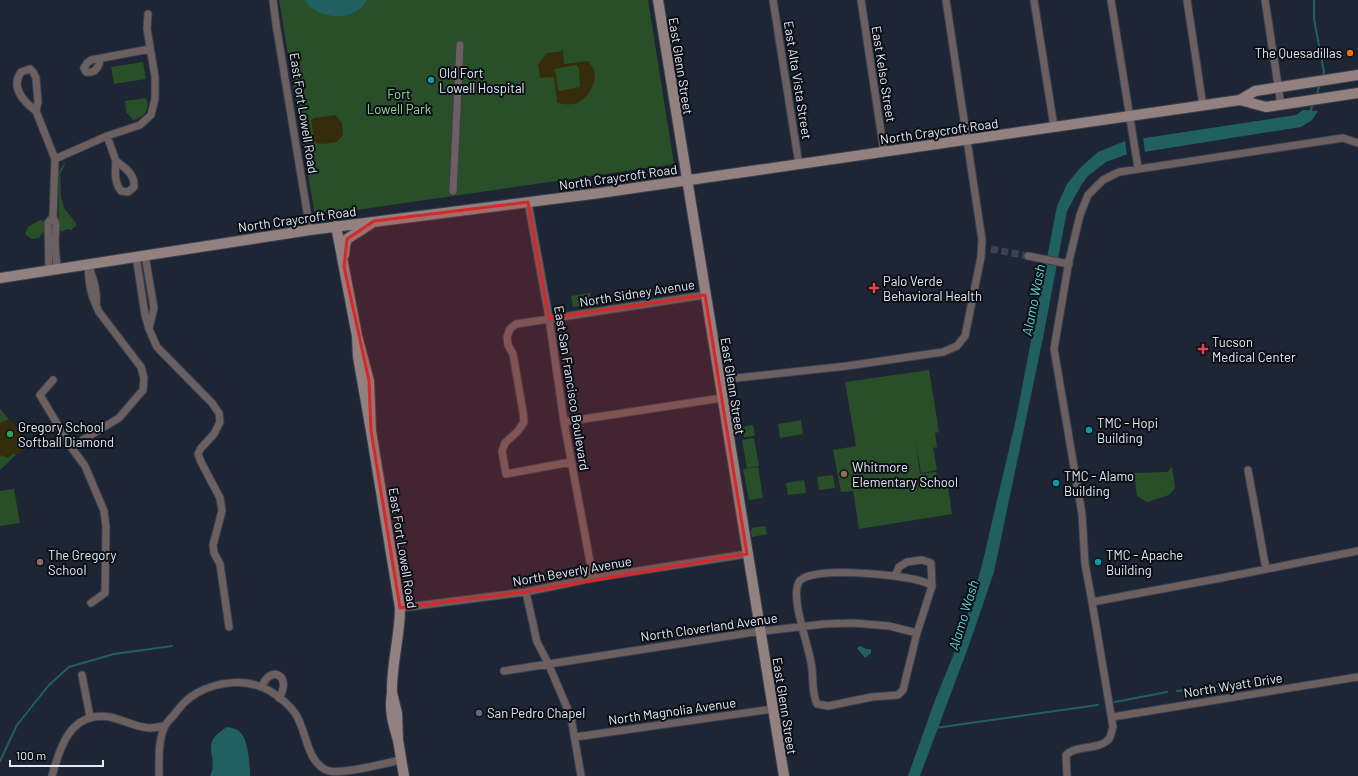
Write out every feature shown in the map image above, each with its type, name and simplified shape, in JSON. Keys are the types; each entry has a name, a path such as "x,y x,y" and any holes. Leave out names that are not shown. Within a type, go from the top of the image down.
{"main road":[{"name":"East Glenn Street","path":"658,0 686,181 784,776"},
{"name":"North Craycroft Road","path":"0,278 336,226 686,181 1203,106 1240,100 1255,91 1358,75"},
{"name":"North Craycroft Road","path":"1240,100 1266,107 1358,93"},
{"path":"344,267 345,246 347,239 374,221"},
{"name":"East Fort Lowell Road","path":"336,226 357,336 358,357 400,608 400,624 393,668 392,693 397,713 398,740 404,776"}],"street":[{"name":"East Fort Lowell Road","path":"274,0 277,31 310,230"},
{"name":"East Alta Vista Street","path":"773,0 799,165"},
{"name":"East Kelso Street","path":"861,0 884,152"},
{"path":"719,380 847,366 943,352 957,346 964,336 982,246 968,140 946,0"},
{"path":"1034,0 1054,127"},
{"path":"1111,0 1138,168"},
{"path":"1187,0 1203,106"},
{"path":"1265,0 1281,105"},
{"path":"55,159 107,136 140,125 151,115 155,99 155,77 147,29 148,14"},
{"path":"452,191 460,45"},
{"path":"101,58 150,49"},
{"path":"36,111 38,102 36,78 30,69 20,72 17,79 19,94 24,101 36,111 55,159 53,217 56,224 53,270"},
{"path":"107,136 116,161"},
{"path":"1067,776 1066,755 1071,750 1101,744 1109,738 1113,726 1085,564 1082,514 1054,349 1065,263 1088,195 1103,180 1114,174 1138,168 1343,138 1358,143"},
{"name":"East San Francisco Boulevard","path":"528,202 549,318 564,422 593,578"},
{"path":"982,246 990,249"},
{"path":"141,255 154,308 149,329 157,347 212,403 219,413 220,422 214,434 201,448 198,454 220,498 222,510 213,545 214,553 220,564 229,627"},
{"path":"1028,256 1065,263"},
{"path":"71,447 119,418 142,390 144,378 141,367 99,312 91,296 88,280 88,264"},
{"name":"North Sidney Avenue","path":"571,462 506,474 502,451 505,443 524,422 513,354 508,345 507,337 510,329 516,324 549,318 705,295"},
{"path":"53,380 40,395 71,447 85,466 104,512 106,527 105,594 91,603"},
{"path":"564,422 722,398"},
{"path":"1248,470 1266,569"},
{"path":"1092,602 1358,550"},
{"name":"North Beverly Avenue","path":"400,608 526,592 593,578 747,554"},
{"path":"895,576 899,567 907,562 922,560 931,563 932,586 917,633 903,690 898,695 872,697 828,706 817,704 813,695 811,660 802,626 796,591 800,581 806,576 820,574 871,573 922,581 932,586"},
{"path":"526,592 537,642 548,663 571,717 581,776"},
{"name":"North Cloverland Avenue","path":"504,671 548,663 802,626 854,623 889,626 917,633"},
{"path":"82,675 90,717"},
{"path":"262,687 267,678 272,675 277,675 282,678 284,683 283,692 279,698"},
{"name":"North Wyatt Drive","path":"1112,716 1358,677"},
{"path":"159,776 160,744 164,726 181,705 196,693 214,686 230,683 247,683 262,687 279,698 294,712 304,731 310,753 317,763 327,770 338,772 401,760"},
{"name":"North Magnolia Avenue","path":"575,737 773,709"},
{"path":"52,776 64,740 73,729 90,717 109,717 148,728 164,726"}],"highlighted area":[{"path":"528,202 549,318 705,295 747,554 526,592 400,608 371,431 369,381 344,267 347,239 374,221"}],"green space":[{"name":"Fort Lowell Park","path":"279,0 648,0 674,164 315,216"},
{"path":"143,62 146,79 114,84 111,67"},
{"path":"146,98 148,106 146,112 137,119 133,120 126,112 125,101"},
{"path":"64,163 65,165 60,174 61,197 64,208 76,223 76,226 71,230 67,229 62,232 59,230 58,174"},
{"path":"40,220 44,221 45,228 39,238 31,239 25,234 28,227"},
{"path":"590,293 592,304 573,307 571,296"},
{"path":"929,370 939,432 935,433 937,447 933,448 937,470 921,473 915,436 920,474 936,472 938,480 947,479 952,514 859,529 853,491 841,492 833,450 856,446 845,382"},
{"name":"Gregory School Softball Diamond","path":"0,409 26,439 25,446 0,470"},
{"path":"801,420 803,434 780,438 778,424"},
{"path":"753,425 755,436 744,437 743,427"},
{"path":"754,438 759,466 747,468 742,440"},
{"path":"758,467 763,498 749,500 743,469"},
{"path":"1172,467 1175,488 1169,495 1147,502 1137,496 1134,473 1167,472"},
{"path":"833,475 835,488 819,490 817,477"},
{"path":"804,480 806,493 788,495 786,483"},
{"path":"14,489 20,523 0,526 0,491"},
{"path":"765,526 767,534 752,537 752,528"}],"sand":[{"path":"563,51 564,64 588,61 591,64 595,73 595,80 585,98 577,103 557,103 554,77 540,78 538,64 547,53","holes":["576,65 579,68 580,87 560,91 558,89 555,69"]},
{"path":"336,115 342,123 343,135 337,142 323,144 315,143 311,121 314,118"},
{"name":"Gregory School Softball Diamond","path":"9,419 26,439 25,446 15,455 14,453 8,458 0,455 0,423"}],"shaded area":[{"path":"304,0 367,0 354,13 336,16 318,12 310,7"},
{"name":"Alamo Wash","path":"1303,110 1318,111 1312,120 1301,127 1125,155 1106,162 1088,176 1082,184 1067,211 1043,338 994,572 969,645 920,776 908,776 935,700 962,634 982,565 1016,419 1057,206 1067,184 1080,168 1098,152 1125,141 1296,115"},
{"path":"860,646 866,649 871,649 871,653 865,658 857,648"},
{"path":"227,727 235,729 243,736 248,753 250,776 210,776 213,762 211,745 213,739 218,733"}],"pier":[{"path":"1143,137 1145,153 1127,156 1125,140"}],"waterway":[{"name":"Alamo Wash","path":"1314,0 1314,19 1324,72 1322,78"},
{"name":"Alamo Wash","path":"1316,97 1320,84"},
{"name":"Alamo Wash","path":"1310,111 1314,103"},
{"path":"0,761 17,725 49,685 69,667 114,654 172,646"},
{"path":"1271,678 1281,677"},
{"path":"1228,685 1260,680"},
{"path":"1177,691 1218,686"},
{"path":"1115,702 1167,692"},
{"path":"935,728 1098,705"}],"tunnel":[{"path":"991,249 1028,256"}],"place":[{"name":"The Quesadillas","path":"1350,53"},
{"name":"Old Fort Lowell Hospital","path":"431,80"},
{"name":"Palo Verde Behavioral Health","path":"874,288"},
{"name":"Tucson Medical Center","path":"1203,349"},
{"name":"TMC - Hopi Building","path":"1089,430"},
{"name":"Gregory School Softball Diamond","path":"10,434"},
{"name":"Whitmore Elementary School","path":"844,474"},
{"name":"TMC - Alamo Building","path":"1056,483"},
{"name":"The Gregory School","path":"40,562"},
{"name":"TMC - Apache Building","path":"1098,562"},
{"name":"San Pedro Chapel","path":"479,713"}]}
